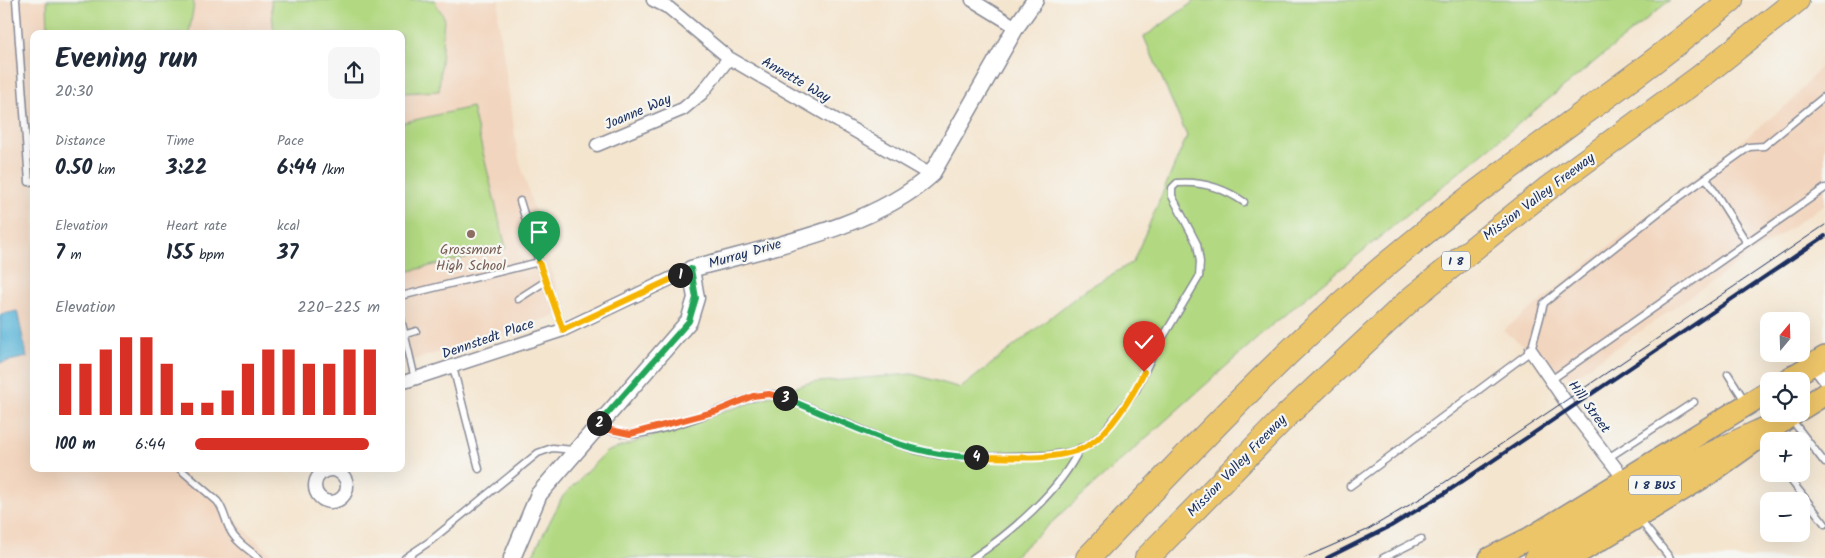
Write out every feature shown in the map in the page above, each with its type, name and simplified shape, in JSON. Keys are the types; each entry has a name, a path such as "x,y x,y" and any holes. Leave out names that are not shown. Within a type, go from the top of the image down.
{"highway":[{"path":"1088,558 1250,390 1381,268 1472,194 1671,50 1731,0"},
{"name":"Mission Valley Freeway","path":"1147,558 1285,416 1412,298 1547,189 1699,78 1797,0"},
{"name":"I 8 BUS","path":"1538,558 1688,465 1776,422"}],"main road":[{"path":"1808,372 1821,367"},
{"name":"I 8 BUS","path":"1810,403 1825,394"},
{"name":"I 8 BUS","path":"1492,558 1625,480 1760,396"},
{"path":"1775,432 1784,422"},
{"path":"1570,558 1707,475 1760,447"}],"street":[{"name":"Annette Way","path":"653,0 669,8 729,58 931,175"},
{"path":"972,0 1016,26"},
{"name":"Murray Drive","path":"512,558 539,494 575,450 689,321 696,298 691,269 842,226 886,206 918,187 931,175 1016,26 1035,0"},
{"name":"Joanne Way","path":"597,145 683,109 702,93 729,58"},
{"name":"Dennstedt Place","path":"405,382 563,330 691,269"},
{"name":"Hill Street","path":"1530,351 1625,480"}],"lane":[{"path":"16,0 24,84 27,162 30,182"},
{"path":"1350,486 1530,351 1544,303 1668,205 1749,147 1764,146 1825,96"},
{"path":"1706,178 1747,243"},
{"path":"596,427 630,434 717,411 753,396 769,394 778,395 886,440 939,455 1027,456 1061,454 1089,445 1103,433 1136,390 1153,354 1199,277 1198,244 1172,196 1172,188 1177,184 1200,184 1230,193 1244,202"},
{"path":"1551,380 1825,188"},
{"path":"520,201 563,330"},
{"path":"405,295 539,262"},
{"path":"518,299 546,281"},
{"path":"405,334 416,331"},
{"path":"405,342 416,379"},
{"path":"453,367 480,468"},
{"path":"1728,374 1747,404"},
{"path":"1608,458 1694,402"},
{"path":"1795,422 1825,463"},
{"path":"405,558 429,542 538,453 552,448 575,450"},
{"path":"973,558 1020,522 1061,478 1080,448"},
{"path":"183,472 217,501 222,507 230,531 240,543 259,558"},
{"path":"1792,482 1825,524"},
{"path":"1638,517 1670,558"},
{"path":"1384,558 1421,539"}],"shaded area":[{"name":"Grossmont High School","path":"0,0 499,0 498,19 518,155 564,313 405,363 405,30 30,30 30,472 181,472 276,558 0,558"},
{"path":"1825,61 1825,204 1572,378 1503,331 1793,100"}],"green space":[{"path":"47,0 193,0 194,4 190,30 48,30"},
{"path":"271,0 434,0 444,17 439,91 405,93 405,30 274,30"},
{"path":"1196,0 1670,0 1271,326 1012,558 531,558 563,496 606,452 808,383 912,374 961,388 1085,290 1133,262 1187,136 1144,37"},
{"path":"472,107 506,248 405,272 405,122"}],"water":[{"path":"17,311 27,357 0,363 0,315"}],"tram line":[{"path":"1304,558 1367,530 1423,497 1825,225"}],"railway":[{"path":"1327,558 1391,526 1445,493 1825,236"}],"place":[{"name":"Grossmont High School","path":"471,234"}],"route":[{"path":"539,262 563,330 691,269 696,298 689,321 596,427 630,434 654,430 717,411 753,396 769,394 794,401 886,440 939,455 968,457 1050,455 1072,452 1089,445 1103,433 1136,390 1144,372"}]}
